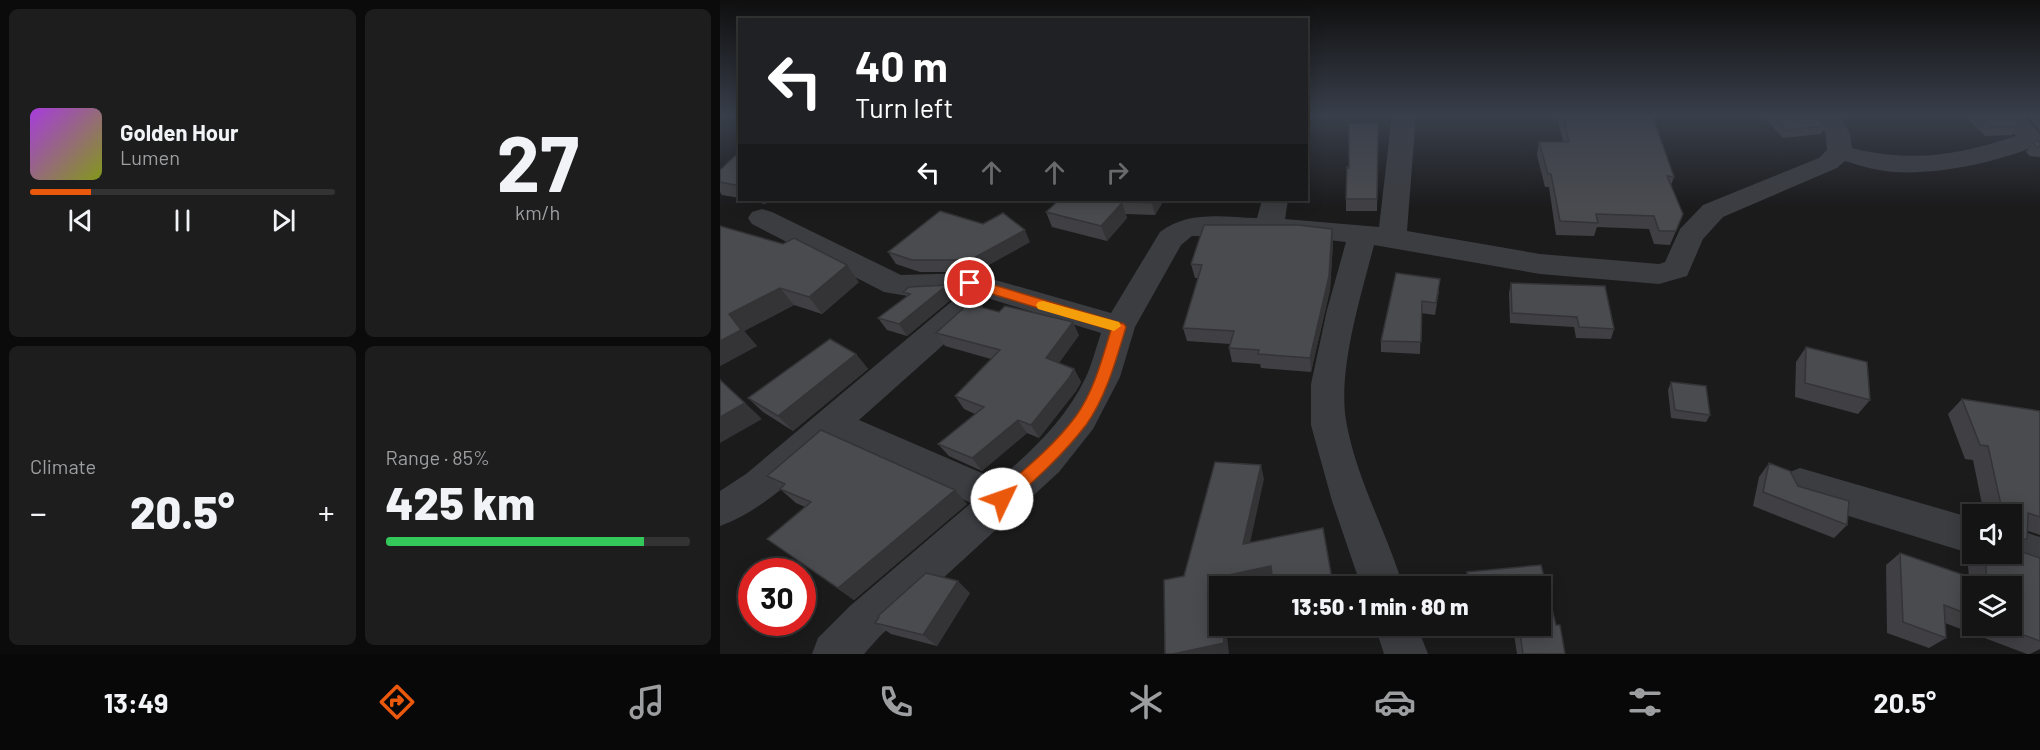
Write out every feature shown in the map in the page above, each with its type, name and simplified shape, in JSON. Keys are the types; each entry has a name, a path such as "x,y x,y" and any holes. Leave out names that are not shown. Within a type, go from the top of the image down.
{"street":[{"path":"1378,576 1351,501 1329,425 1328,384 1342,310 1377,237 1397,146"},
{"path":"1839,146 1840,152"},
{"path":"1840,152 1877,162 1905,164 1935,162 1992,152 2013,146"},
{"path":"834,654 865,621 1046,460 1082,419 1103,377 1119,327 1170,239 1182,229 1272,213 1377,237 1540,264 1659,274 1677,269 1690,236 1713,211 1828,163 1840,152"},
{"path":"762,218 895,285 913,289 952,283 970,283 1119,327"},
{"path":"720,508 729,506 758,485 987,288"},
{"path":"831,424 1002,499"},
{"path":"1800,484 1962,533"},
{"path":"2022,550 2040,556"},
{"path":"1400,636 1406,654"}],"building":[{"path":"1349,146 1378,146 1377,199 1346,199 1347,167 1349,168"},
{"path":"1540,146 1663,146 1674,177 1667,176 1683,214 1676,231 1659,231 1654,216 1596,214 1598,223 1560,221 1551,174 1548,174"},
{"path":"735,156 738,156 738,186 720,182 720,170"},
{"path":"1058,201 1122,203 1101,226 1046,212"},
{"path":"1116,201 1153,201 1152,203"},
{"path":"940,211 983,224 1003,213 1025,230 970,260 912,260 888,252"},
{"path":"1204,225 1298,225 1332,229 1329,276 1310,358 1258,354 1259,350 1229,348 1234,331 1183,328 1202,265 1191,264"},
{"path":"720,226 783,244 794,238 847,265 809,297 780,288 729,314 741,330 720,341"},
{"path":"1396,273 1440,279 1436,303 1422,301 1421,342 1381,341"},
{"path":"1511,283 1605,286 1614,329 1579,327 1577,317 1512,313"},
{"path":"947,285 899,324 878,318 910,294 903,292 909,287"},
{"path":"968,304 999,312 1005,306 1073,322 1046,358 1074,369 1069,378 1031,425 1018,420 972,458 938,444 984,407 955,396 1000,350 936,333"},
{"path":"830,339 856,354 778,416 748,398"},
{"path":"1806,347 1867,362 1870,400 1805,383"},
{"path":"720,380 745,403 720,417"},
{"path":"1671,382 1706,386 1710,415 1675,410"},
{"path":"1962,399 2040,411 2040,517 2028,513 2027,539 2022,539 2022,504 2001,504 1988,446 1980,445"},
{"path":"821,430 955,490 838,588 816,573 816,558 795,558 767,539 811,502 780,489 785,484 767,476"},
{"path":"1215,462 1261,465 1243,544 1323,528 1331,576 1272,576 1271,566 1224,576 1209,576 1209,636 1223,636 1224,643 1165,654 1164,580 1184,576"},
{"path":"1769,463 1790,471 1798,486 1849,501 1847,525 1763,492"},
{"path":"2022,552 2040,558 2040,641 2022,634 2022,576 1987,576 1986,564 2022,564"},
{"path":"1900,553 1967,576 1962,576 1962,612 1944,605 1946,638 1903,622"},
{"path":"1541,565 1544,576 1468,576 1467,572"},
{"path":"926,573 958,581 923,635 875,623 878,616"},
{"path":"1551,605 1556,625 1560,625 1565,654 1523,654 1520,636 1551,636"}],"slow traffic":[{"path":"1043,305 1114,326"}],"route":[{"path":"970,283 1119,327 1103,377 1082,419 1046,460 1002,499"}]}
